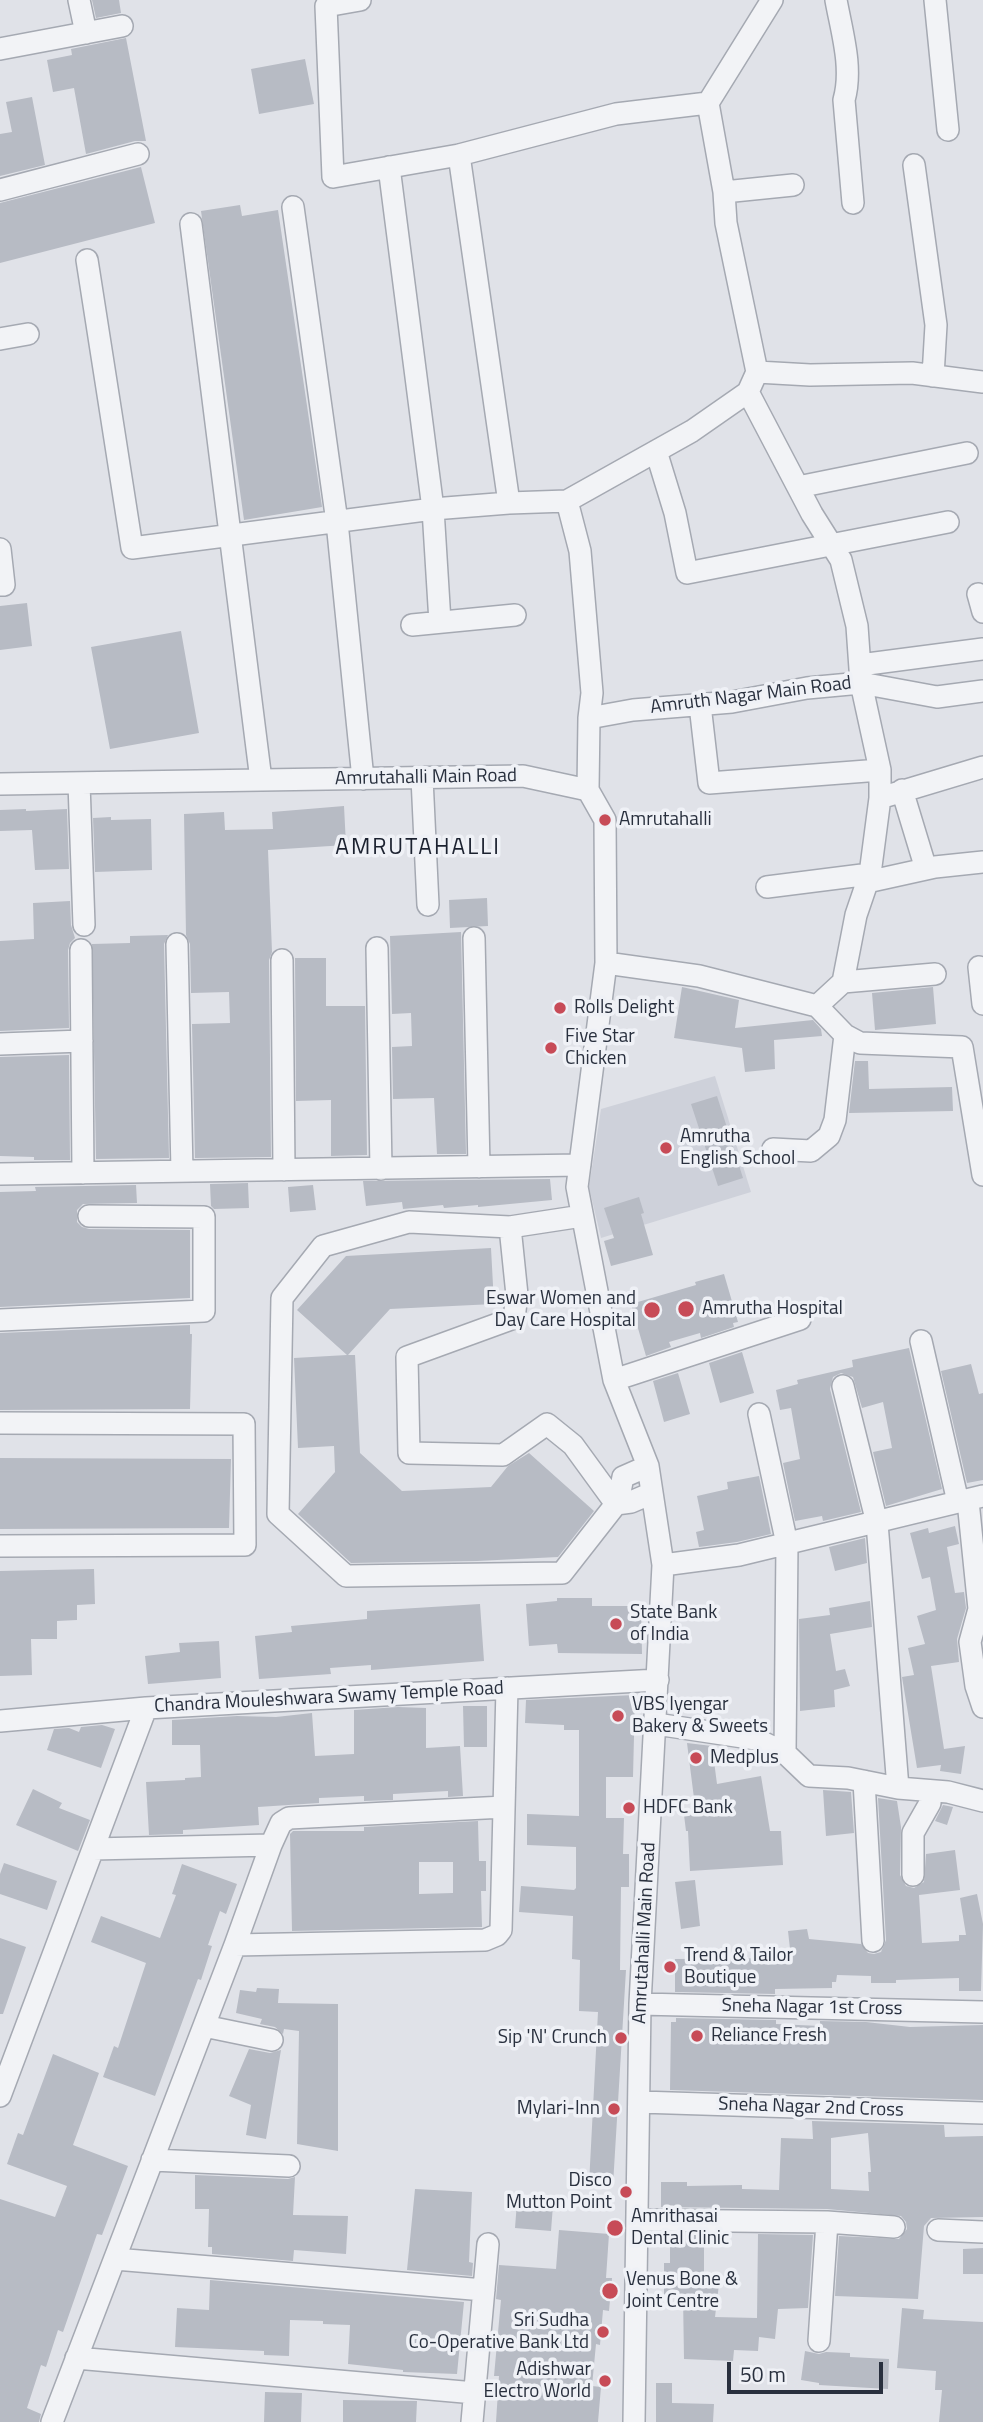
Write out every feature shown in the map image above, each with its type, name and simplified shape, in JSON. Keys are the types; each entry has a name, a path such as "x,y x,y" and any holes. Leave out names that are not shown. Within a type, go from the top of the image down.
{"street":[{"path":"79,0 86,33"},
{"path":"360,0 326,3 333,177 459,155 616,114 708,103"},
{"path":"87,260 132,548 432,509 567,501 692,431 748,392 757,372 726,223 724,192 708,103 772,0"},
{"path":"836,0 847,62 848,88 844,100 853,202"},
{"path":"935,0 948,130"},
{"path":"0,49 122,26"},
{"path":"0,190 138,154"},
{"path":"459,155 509,503"},
{"path":"914,165 936,325 933,376"},
{"path":"389,167 432,509 440,622"},
{"path":"724,192 793,185"},
{"path":"293,207 337,522 363,779"},
{"path":"191,224 261,780"},
{"path":"0,339 28,334"},
{"path":"757,372 810,375 912,373 983,382"},
{"path":"748,392 798,487 841,560 857,626 861,674 880,770 880,798 869,878 856,915 843,982 817,1006"},
{"path":"656,451 675,513 687,573 948,522"},
{"path":"798,487 967,453"},
{"path":"567,501 579,551 592,693 588,790"},
{"path":"0,549 4,584 0,585"},
{"path":"412,625 515,615"},
{"path":"861,674 983,649"},
{"name":"Amruth Nagar Main Road","path":"589,719 633,710 732,702 807,688 861,674 937,697 983,691"},
{"path":"700,705 709,783 880,770"},
{"path":"880,798 983,767"},
{"name":"Amrutahalli Main Road","path":"0,784 523,776 588,790 604,820 606,963 577,1187 614,1380 648,1466 663,1565 640,2004 634,2422"},
{"path":"422,778 428,905"},
{"path":"79,783 84,925"},
{"path":"902,790 926,869"},
{"path":"767,887 869,878 983,862"},
{"path":"474,938 479,1167"},
{"path":"177,944 182,1171"},
{"path":"377,948 381,1169"},
{"path":"81,950 83,1173"},
{"path":"282,960 284,1170"},
{"path":"606,963 699,975 817,1006 845,1035 860,1043 973,1045 983,1175"},
{"path":"979,967 983,1004"},
{"path":"843,982 934,974"},
{"path":"773,1149 811,1151 829,1136 835,1120 845,1035"},
{"path":"0,1044 82,1041"},
{"path":"0,1174 580,1165"},
{"path":"0,1320 204,1311 204,1217 89,1216"},
{"path":"582,1216 510,1227 409,1222 323,1246 282,1298 278,1514 346,1576 562,1573 617,1503 623,1477 648,1466"},
{"path":"510,1227 517,1295 514,1318 407,1357 409,1453 503,1455 547,1424 573,1445 617,1503"},
{"path":"614,1380 800,1319"},
{"path":"922,1341 970,1500 979,1609 970,1642 976,1686 983,1707"},
{"path":"843,1386 877,1523 898,1788"},
{"path":"759,1414 787,1544 785,1753"},
{"path":"0,1423 244,1424 245,1545 0,1546"},
{"path":"617,1503 631,1502 652,1493"},
{"path":"663,1565 739,1555 970,1500"},
{"name":"Chandra Mouleshwara Swamy Temple Road","path":"0,1721 146,1708 658,1680"},
{"path":"235,1945 475,1941 492,1938 501,1930 507,1688"},
{"path":"0,2096 146,1708"},
{"path":"656,1724 756,1739 785,1753 808,1776 848,1778 898,1788 947,1792 983,1801"},
{"path":"864,1781 873,1941"},
{"path":"914,1875 913,1833 930,1803 931,1791"},
{"path":"52,2422 281,1823 289,1818 504,1807"},
{"path":"93,1849 271,1844"},
{"name":"Sneha Nagar 1st Cross","path":"640,2004 983,2012"},
{"path":"204,2026 272,2040"},
{"name":"Sneha Nagar 2nd Cross","path":"640,2102 983,2113"},
{"path":"152,2161 289,2166"},
{"path":"637,2220 827,2222 894,2227"},
{"path":"819,2341 827,2222"},
{"path":"938,2230 983,2232"},
{"path":"472,2422 488,2245"},
{"path":"115,2259 484,2290"},
{"path":"76,2358 475,2393"}],"shaded area":[{"name":"Amrutha English School","path":"715,1076 751,1192 601,1238 589,1187 601,1109"}],"building":[{"path":"92,0 119,0 121,13 96,18"},
{"path":"126,38 146,141 135,141 86,154 74,88 53,92 47,60 72,55 71,49"},
{"path":"305,59 314,104 259,114 251,69"},
{"path":"32,97 45,165 0,176 0,134 12,132 6,102"},
{"path":"141,167 155,223 0,263 0,203"},
{"path":"240,205 242,216 278,210 322,507 244,520 201,211"},
{"path":"27,603 32,646 0,650 0,606"},
{"path":"181,631 199,733 110,749 91,647"},
{"path":"344,806 346,845 268,850 272,952 269,960 271,1157 195,1158 192,1024 230,1023 229,992 191,993 190,944 186,935 184,814 224,812 225,830 273,829 272,812"},
{"path":"67,809 69,869 35,870 32,830 0,831 0,810"},
{"path":"111,817 111,820 151,819 152,870 95,872 93,818"},
{"path":"487,898 488,926 450,928 449,900"},
{"path":"70,901 71,925 75,938 68,950 69,1028 0,1031 0,941 34,939 33,903"},
{"path":"461,932 466,1154 437,1154 434,1098 393,1099 392,1047 412,1046 411,1013 392,1014 390,936"},
{"path":"168,935 164,944 169,1158 96,1159 92,944 130,943 130,936"},
{"path":"295,958 326,958 326,1006 365,1006 367,1155 331,1156 331,1100 296,1101"},
{"path":"682,987 739,1000 735,1028 813,1020 821,1029 822,1036 774,1040 775,1069 745,1072 742,1048 674,1038"},
{"path":"933,987 936,1024 875,1030 872,993"},
{"path":"69,1055 70,1160 0,1156 0,1057"},
{"path":"855,1061 868,1061 869,1089 952,1087 953,1111 849,1113"},
{"path":"717,1096 743,1178 718,1186 691,1104"},
{"path":"550,1179 552,1200 478,1207 444,1208 443,1205 403,1209 402,1202 366,1206 363,1181"},
{"path":"248,1183 249,1208 214,1209 211,1206 210,1184"},
{"path":"136,1185 137,1203 83,1204 77,1210 77,1222 89,1229 190,1230 190,1298 0,1307 0,1192 36,1191 35,1187"},
{"path":"313,1185 316,1210 290,1212 288,1187"},
{"path":"639,1197 653,1255 611,1266 604,1241 614,1238 604,1208"},
{"path":"491,1248 494,1304 390,1309 348,1355 355,1355 360,1453 402,1491 491,1487 508,1466 529,1453 594,1511 558,1557 351,1563 298,1514 335,1472 334,1446 298,1448 294,1358 347,1355 297,1310 346,1256"},
{"path":"724,1274 738,1322 733,1323 734,1327 701,1338 700,1333 669,1342 671,1347 646,1356 631,1304"},
{"path":"190,1325 190,1409 0,1410 0,1333"},
{"path":"909,1348 942,1489 886,1506 873,1452 892,1448 883,1402 862,1408 853,1377 841,1373 833,1377 830,1389 861,1512 823,1521 822,1516 795,1521 783,1463 800,1459 791,1408 780,1410 776,1390 798,1384 797,1380 853,1367 852,1360"},
{"path":"742,1352 754,1393 720,1403 709,1363"},
{"path":"971,1364 979,1394 983,1393 983,1480 967,1483 941,1371"},
{"path":"678,1373 690,1414 664,1422 653,1381"},
{"path":"0,1458 231,1459 229,1528 0,1529"},
{"path":"759,1476 771,1534 699,1547 696,1532 704,1530 697,1496 728,1489 727,1482"},
{"path":"955,1526 959,1544 947,1547 955,1593 964,1592 966,1608 957,1639 959,1662 931,1666 944,1749 965,1746 961,1774 940,1771 941,1765 917,1768 902,1677 914,1675 908,1648 925,1644 917,1616 936,1610 930,1577 922,1579 910,1533 928,1528 929,1533"},
{"path":"865,1538 867,1563 835,1571 829,1547"},
{"path":"94,1569 95,1604 77,1605 77,1620 57,1621 57,1639 31,1639 32,1675 0,1676 0,1571"},
{"path":"557,1598 592,1598 592,1606 641,1606 642,1654 558,1653 557,1644 529,1646 526,1604 557,1601"},
{"path":"870,1601 872,1627 830,1634 836,1671 845,1669 850,1686 834,1690 835,1707 800,1711 799,1619 830,1615 829,1608"},
{"path":"480,1604 484,1661 371,1670 371,1665 330,1668 331,1674 259,1679 255,1636 292,1632 291,1626 367,1619 367,1611"},
{"path":"219,1641 221,1678 148,1684 145,1656 180,1652 179,1643"},
{"path":"635,1695 633,1777 606,1777 606,1818 624,1818 623,1854 629,1854 629,1887 621,1887 620,1970 626,1970 613,2185 589,2184 598,2012 579,2011 580,1960 572,1959 573,1916 519,1912 521,1886 576,1888 576,1847 527,1845 527,1814 579,1816 579,1730 564,1730 564,1725 525,1723 526,1700"},
{"path":"463,1706 487,1706 487,1747 464,1747"},
{"path":"426,1708 426,1748 460,1746 463,1796 448,1797 448,1791 393,1794 393,1800 364,1801 364,1796 319,1798 319,1803 258,1807 259,1825 149,1835 146,1782 201,1777 200,1745 172,1745 172,1720 237,1716 276,1717 312,1713 315,1756 354,1754 354,1710"},
{"path":"102,1725 115,1729 101,1768 47,1750 54,1729 69,1728 79,1732 81,1727"},
{"path":"687,1743 712,1746 717,1784 761,1776 770,1831 781,1831 783,1865 690,1871 688,1831 684,1815 696,1814"},
{"path":"33,1789 62,1803 59,1808 90,1820 78,1851 16,1825"},
{"path":"823,1790 851,1792 854,1833 826,1836"},
{"path":"878,1798 897,1801 901,1827 900,1875 906,1886 914,1888 924,1882 926,1854 955,1850 960,1890 919,1895 922,1943 959,1941 959,1935 966,1935 960,1898 977,1894 983,1924 981,1991 959,1991 959,1978 871,1983 871,1976 837,1975 836,1982 832,1982 832,1988 775,1989 775,1994 675,1992 675,1959 787,1958 787,1949 790,1949 788,1931 807,1929 809,1939 861,1944 868,1953 881,1952 886,1940"},
{"path":"943,1805 953,1807 947,1825 935,1821"},
{"path":"478,1821 479,1861 486,1861 486,1891 481,1891 482,1927 292,1931 290,1834 293,1831 364,1831 364,1827","holes":["419,1862 453,1862 453,1893 419,1894"]},
{"path":"4,1863 57,1881 47,1910 0,1894 0,1874"},
{"path":"182,1864 237,1884 226,1914 220,1911 208,1945 212,1946 201,1980 198,1979 155,2096 103,2077 114,2046 118,2048 146,1963 91,1942 101,1916 160,1938 176,1895 172,1894"},
{"path":"695,1880 700,1926 681,1929 675,1882"},
{"path":"0,1938 26,1947 3,2014 0,2014"},
{"path":"257,1988 279,1989 278,2003 338,2004 338,2151 297,2144 299,2031 284,2029 283,2034 275,2027 260,2024 262,2019 236,2013 240,1990 256,1992"},
{"path":"676,2018 776,2020 776,2024 820,2026 820,2021 910,2027 983,2025 983,2100 670,2090 671,2022 676,2022"},
{"path":"249,2049 270,2053 281,2050 266,2139 246,2135 251,2105 229,2096"},
{"path":"53,2054 99,2073 73,2145 128,2166 102,2235 97,2234 63,2332 58,2330 46,2367 41,2365 27,2408 41,2414 39,2422 0,2422 0,2199 55,2217 67,2186 7,2164 18,2133 23,2135"},
{"path":"812,2121 944,2125 945,2137 983,2136 983,2217 931,2218 924,2226 918,2299 835,2296 839,2236 899,2239 907,2229 901,2216 827,2209 661,2207 661,2182 687,2182 687,2186 742,2185 742,2189 779,2190 781,2138 813,2139","holes":["868,2133 871,2172 868,2172 869,2191 831,2189 831,2138"]},
{"path":"195,2175 288,2179 295,2177 293,2215 348,2216 346,2254 294,2250 293,2261 212,2254 212,2247 208,2247 209,2209 195,2209"},
{"path":"415,2189 472,2192 469,2262 473,2263 472,2276 407,2270"},
{"path":"517,2202 553,2205 551,2231 515,2228"},
{"path":"559,2230 609,2234 606,2278 612,2278 609,2311 603,2310 592,2386 601,2387 598,2422 496,2422 499,2376 494,2376 501,2300 496,2299 499,2265 556,2269"},
{"path":"670,2233 707,2234 707,2247 704,2247 704,2282 719,2284 715,2317 757,2318 758,2234 813,2235 808,2308 778,2309 775,2339 759,2337 758,2351 734,2350 733,2361 684,2359 683,2296 664,2296 664,2263 670,2263"},
{"path":"983,2248 983,2274 963,2274 963,2249"},
{"path":"210,2280 464,2302 457,2374 403,2372 348,2364 350,2325 323,2324 323,2321 290,2320 289,2356 264,2355 264,2351 175,2347 177,2308 209,2310"},
{"path":"902,2308 924,2310 923,2319 983,2322 983,2422 939,2422 942,2390 935,2390 936,2371 897,2368"},
{"path":"805,2351 819,2354 850,2353 850,2357 889,2359 888,2389 819,2385 801,2380"},
{"path":"656,2383 672,2383 672,2403 714,2404 713,2422 656,2422"},
{"path":"265,2392 302,2393 301,2422 264,2422"},
{"path":"343,2400 417,2401 416,2422 343,2422"}],"place":[{"name":"Amrutahalli","path":"605,820"},
{"name":"Rolls Delight","path":"560,1008"},
{"name":"Five Star Chicken","path":"551,1048"},
{"name":"Amrutha English School","path":"666,1148"},
{"name":"Amrutha Hospital","path":"686,1309"},
{"name":"Eswar Women and Day Care Hospital","path":"652,1310"},
{"name":"State Bank of India","path":"616,1624"},
{"name":"VBS Iyengar Bakery & Sweets","path":"618,1716"},
{"name":"Medplus","path":"696,1758"},
{"name":"HDFC Bank","path":"629,1808"},
{"name":"Trend & Tailor Boutique","path":"670,1967"},
{"name":"Reliance Fresh","path":"697,2036"},
{"name":"Sip 'N' Crunch","path":"621,2038"},
{"name":"Mylari-Inn","path":"614,2109"},
{"name":"Disco Mutton Point","path":"626,2192"},
{"name":"Amrithasai Dental Clinic","path":"615,2228"},
{"name":"Venus Bone & Joint Centre","path":"610,2291"},
{"name":"Sri Sudha Co-Operative Bank Ltd","path":"603,2332"},
{"name":"Adishwar Electro World","path":"605,2381"}],"district":[{"name":"AMRUTAHALLI","path":"418,848"}]}
